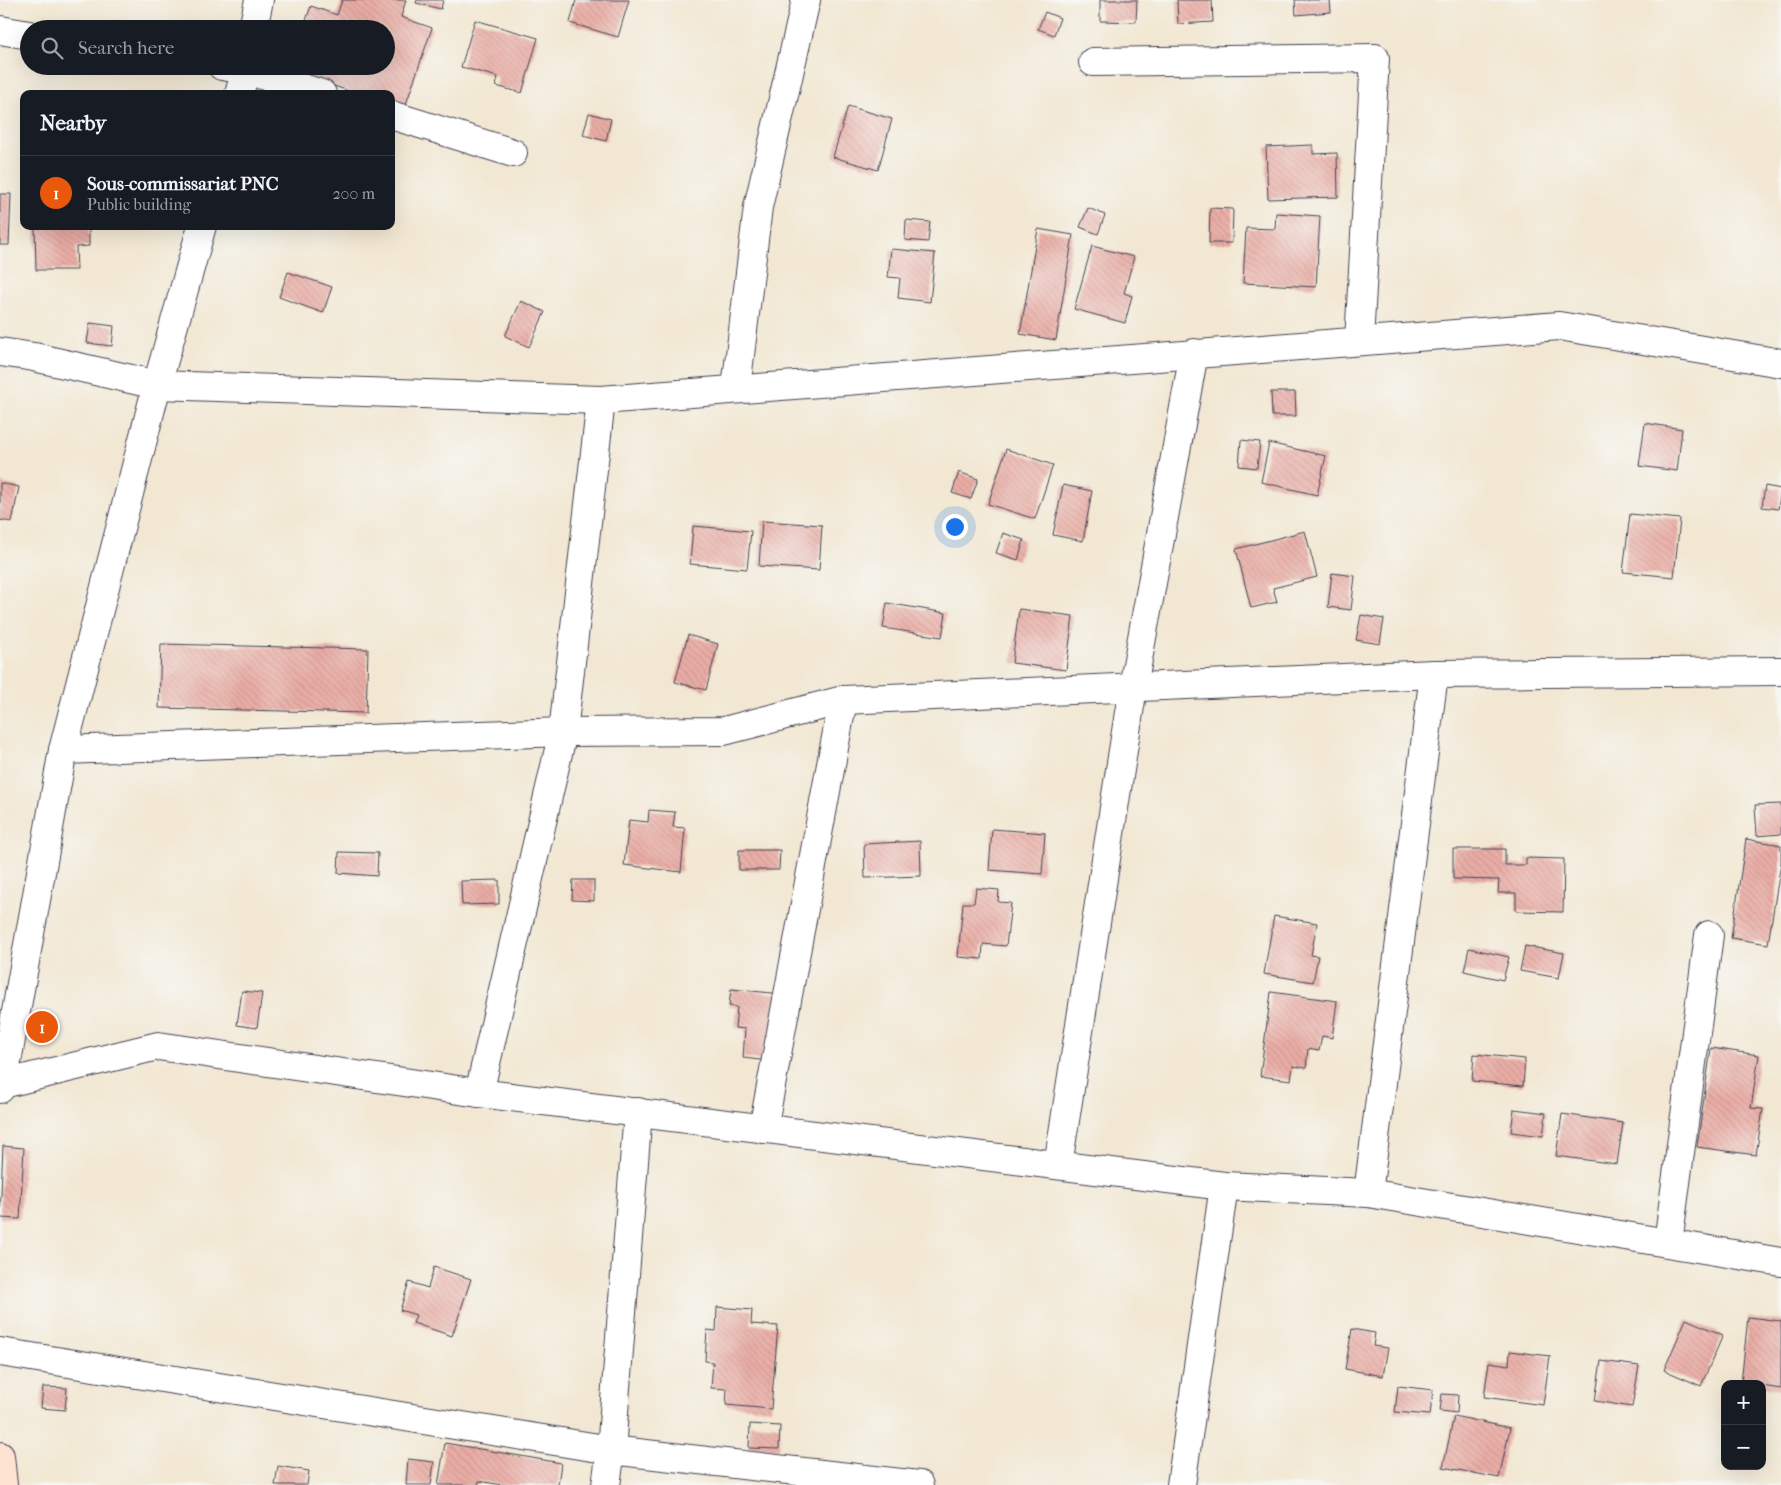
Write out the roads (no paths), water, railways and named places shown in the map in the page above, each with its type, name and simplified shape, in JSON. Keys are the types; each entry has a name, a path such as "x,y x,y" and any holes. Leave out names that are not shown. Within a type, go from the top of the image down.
{"street":[{"path":"256,20 259,0"},
{"path":"736,388 758,207 806,0"},
{"path":"0,30 20,33"},
{"path":"1093,62 1376,58 1359,341"},
{"path":"243,75 305,90"},
{"path":"395,117 513,153"},
{"path":"201,230 157,385 63,750 2,1086 158,1046 479,1093 1058,1166 1224,1186 1368,1193 1781,1262"},
{"path":"0,352 34,357 157,385 601,400 736,388 1559,326 1781,363"},
{"path":"1058,1166 1133,687 1194,353"},
{"path":"479,1093 563,732 601,400"},
{"path":"63,750 563,732 724,731 843,700 1434,674 1781,671"},
{"path":"1368,1193 1434,674"},
{"path":"763,1129 843,700"},
{"path":"1668,1243 1709,935"},
{"path":"606,1485 611,1450 638,1112"},
{"path":"1181,1485 1224,1186"},
{"path":"0,1352 611,1450 919,1485"},
{"path":"0,1456 3,1485"}],"place":[{"name":"Sous-commissariat PNC","path":"42,1027"}]}
